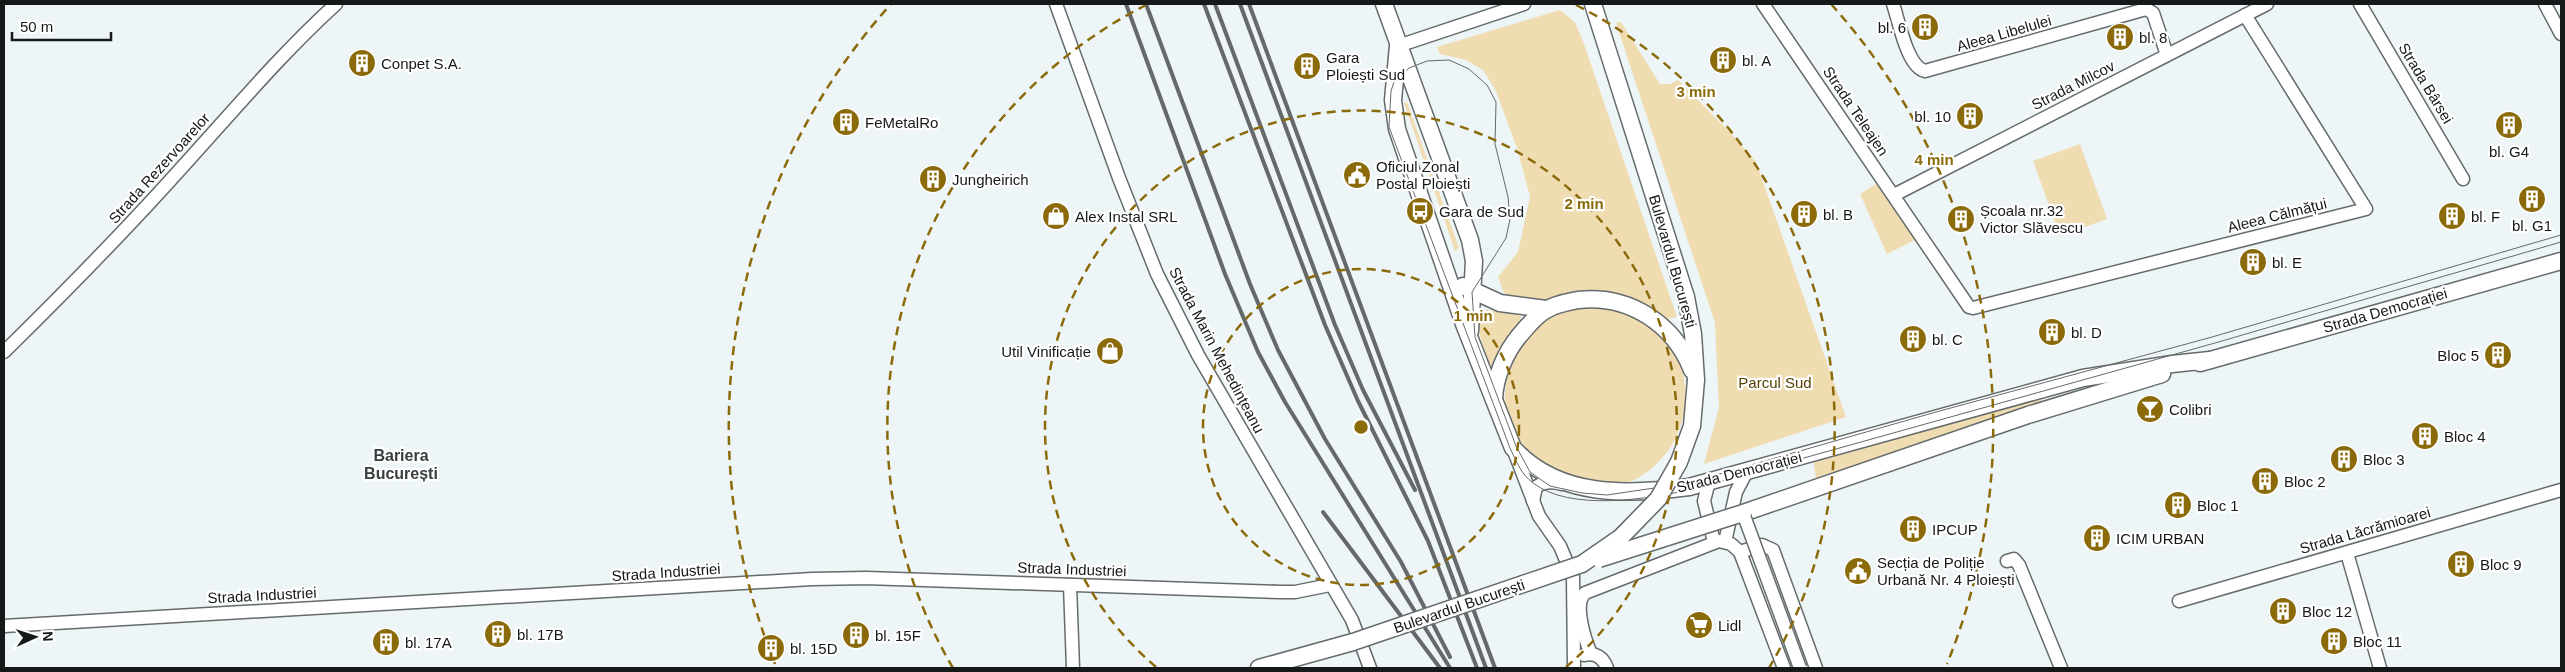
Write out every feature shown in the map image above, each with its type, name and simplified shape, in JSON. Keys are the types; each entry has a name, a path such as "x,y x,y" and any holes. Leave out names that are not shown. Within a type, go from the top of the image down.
{"main road":[{"path":"1384,4 1470,240 1474,261 1469,333"},
{"name":"Bulevardul București","path":"1259,668 1353,642 1582,564 1633,527 1658,499 1680,462 1692,426 1696,380 1693,334 1686,297 1593,5"},
{"name":"Strada Democrației","path":"1398,46 1393,100 1397,129 1450,279 1461,316 1513,448 1537,470 1567,483 1616,492 1651,492 1689,487 2021,394 2091,377 2210,360"},
{"name":"Strada Democrației","path":"1582,564 1743,513 2028,415 2210,360 2561,261"},
{"path":"1450,279 1472,292 1500,303 1546,309 1579,300 1610,301 1638,310 1664,328 1680,346 1696,380"},
{"path":"1494,399 1497,380 1507,354 1524,331 1546,309"},
{"name":"Strada Democrației","path":"2021,394 2122,386"}],"street":[{"name":"Strada Rezervoarelor","path":"4,352 110,247 245,94 297,39 336,4"},
{"name":"Strada Marin Mehedințeanu","path":"1056,4 1119,178 1161,281 1198,355 1352,620 1370,668"},
{"path":"1398,46 1524,4"},
{"name":"Strada Teleajen","path":"1763,4 1894,195 1930,252 1969,307 1973,308"},
{"name":"Aleea Libelulei","path":"1893,4 1911,60 1919,70 1931,72 2146,9 2153,13 2167,55"},
{"name":"Strada Milcov","path":"1894,195 2267,4"},
{"name":"Strada Bârsei","path":"2360,4 2463,179"},
{"path":"2545,4 2561,34"},
{"name":"Aleea Călmățui","path":"1973,308 2366,209 2245,15"},
{"path":"1513,448 1539,516 1560,546 1574,580 1573,667"},
{"path":"1719,542 1736,492 1747,471"},
{"path":"1704,501 1709,481"},
{"path":"1533,502 1536,487 1547,482 1584,490 1588,488"},
{"path":"1689,487 1696,490 1704,501 1719,542"},
{"name":"Strada Lăcrămioarei","path":"2179,602 2561,490"},
{"path":"1743,513 1800,668"},
{"path":"1591,654 1586,641 1580,605 1582,595 1590,589 1719,542 1733,545 1740,552 1784,668"},
{"path":"1740,552 1762,545 1769,546 1773,550 1816,668"},
{"path":"2347,553 2380,668"},
{"path":"2008,561 2014,559 2019,565 2061,668"},
{"path":"1772,586 1777,582 1781,571"},
{"name":"Strada Industriei","path":"4,626 812,579 866,578 1281,592 1295,592 1330,584"},
{"path":"1574,580 1590,589"},
{"path":"1070,585 1073,668"},
{"path":"1752,585 1757,588 1772,586 1780,588 1792,598"},
{"path":"1573,667 1580,657 1591,654 1601,657 1607,668"}],"green space":[{"path":"1560,10 1575,22 1584,44 1677,317 1666,319 1642,305 1557,299 1519,302 1504,293 1498,277 1518,252 1530,197 1518,151 1496,91 1483,70 1466,60 1440,54 1437,47"},
{"name":"Parcul Sud","path":"1621,22 1660,84 1670,84 1678,80 1729,131 1756,162 1846,417 1704,464 1719,407 1715,323 1616,23"},
{"path":"1407,102 1459,248 1455,251 1404,103"},
{"path":"2080,144 2107,219 2060,236 2033,161"},
{"path":"1879,182 1917,239 1887,254 1860,194"},
{"path":"1607,306 1640,317 1652,324 1671,345 1680,362 1685,381 1686,400 1676,438 1665,455 1640,477 1628,482 1613,484 1583,479 1564,473 1540,464 1529,457 1522,450 1509,421 1506,412 1505,394 1507,377 1513,361 1531,333 1559,313 1576,307"},
{"path":"1477,307 1521,316 1520,324 1509,333 1492,366 1489,365 1473,313"},
{"path":"2033,397 2041,398 2043,403 2025,411 1816,478 1813,459"}],"tram line":[{"path":"2561,235 2212,337 1936,412 1688,483 1607,495 1582,493 1550,486 1530,472 1516,446 1475,337 1472,292 1506,238 1510,219 1508,197 1495,144 1496,102 1487,85 1469,69 1449,60 1427,61 1409,68 1394,82 1391,91 1389,127 1514,458 1533,483 1549,492 1568,498 1611,501 1693,489 2215,343 2561,242"}],"railway":[{"path":"1126,4 1225,274 1258,352 1285,402 1450,668"},
{"path":"1146,4 1250,284 1278,350 1325,439 1401,562 1450,657"},
{"path":"1204,4 1325,325 1358,401 1428,541 1477,668"},
{"path":"1215,4 1335,325 1363,390 1415,490"},
{"path":"1240,4 1486,668"},
{"path":"1249,4 1495,668"},
{"path":"1323,512 1440,668"}],"place":[{"name":"bl. 6","path":"1925,27"},
{"name":"bl. 8","path":"2120,37"},
{"name":"bl. A","path":"1723,60"},
{"name":"Conpet S.A.","path":"362,63"},
{"name":"Gara Ploiești Sud","path":"1307,66"},
{"name":"bl. 10","path":"1970,116"},
{"name":"FeMetalRo","path":"846,122"},
{"name":"bl. G4","path":"2509,125"},
{"name":"Oficiul Zonal Postal Ploiești","path":"1357,175"},
{"name":"Jungheirich","path":"933,179"},
{"name":"bl. G1","path":"2532,199"},
{"name":"Gara de Sud","path":"1420,211"},
{"name":"bl. B","path":"1804,214"},
{"name":"Alex Instal SRL","path":"1056,216"},
{"name":"bl. F","path":"2452,216"},
{"name":"Școala nr.32 Victor Slăvescu","path":"1961,219"},
{"name":"bl. E","path":"2253,262"},
{"name":"bl. D","path":"2052,332"},
{"name":"bl. C","path":"1913,339"},
{"name":"Util Vinificație","path":"1110,351"},
{"name":"Bloc 5","path":"2498,355"},
{"name":"Colibri","path":"2150,409"},
{"name":"Bloc 4","path":"2425,436"},
{"name":"Bloc 3","path":"2344,459"},
{"name":"Bloc 2","path":"2265,481"},
{"name":"Bloc 1","path":"2178,505"},
{"name":"IPCUP","path":"1913,529"},
{"name":"ICIM URBAN","path":"2097,538"},
{"name":"Bloc 9","path":"2461,564"},
{"name":"Secția de Poliție Urbană Nr. 4 Ploiești","path":"1858,571"},
{"name":"Bloc 12","path":"2283,611"},
{"name":"Lidl","path":"1699,625"},
{"name":"bl. 17B","path":"498,634"},
{"name":"bl. 15F","path":"856,635"},
{"name":"Bloc 11","path":"2334,641"},
{"name":"bl. 17A","path":"386,642"},
{"name":"bl. 15D","path":"771,648"}],"district":[{"name":"Bariera București","path":"401,464"}]}
